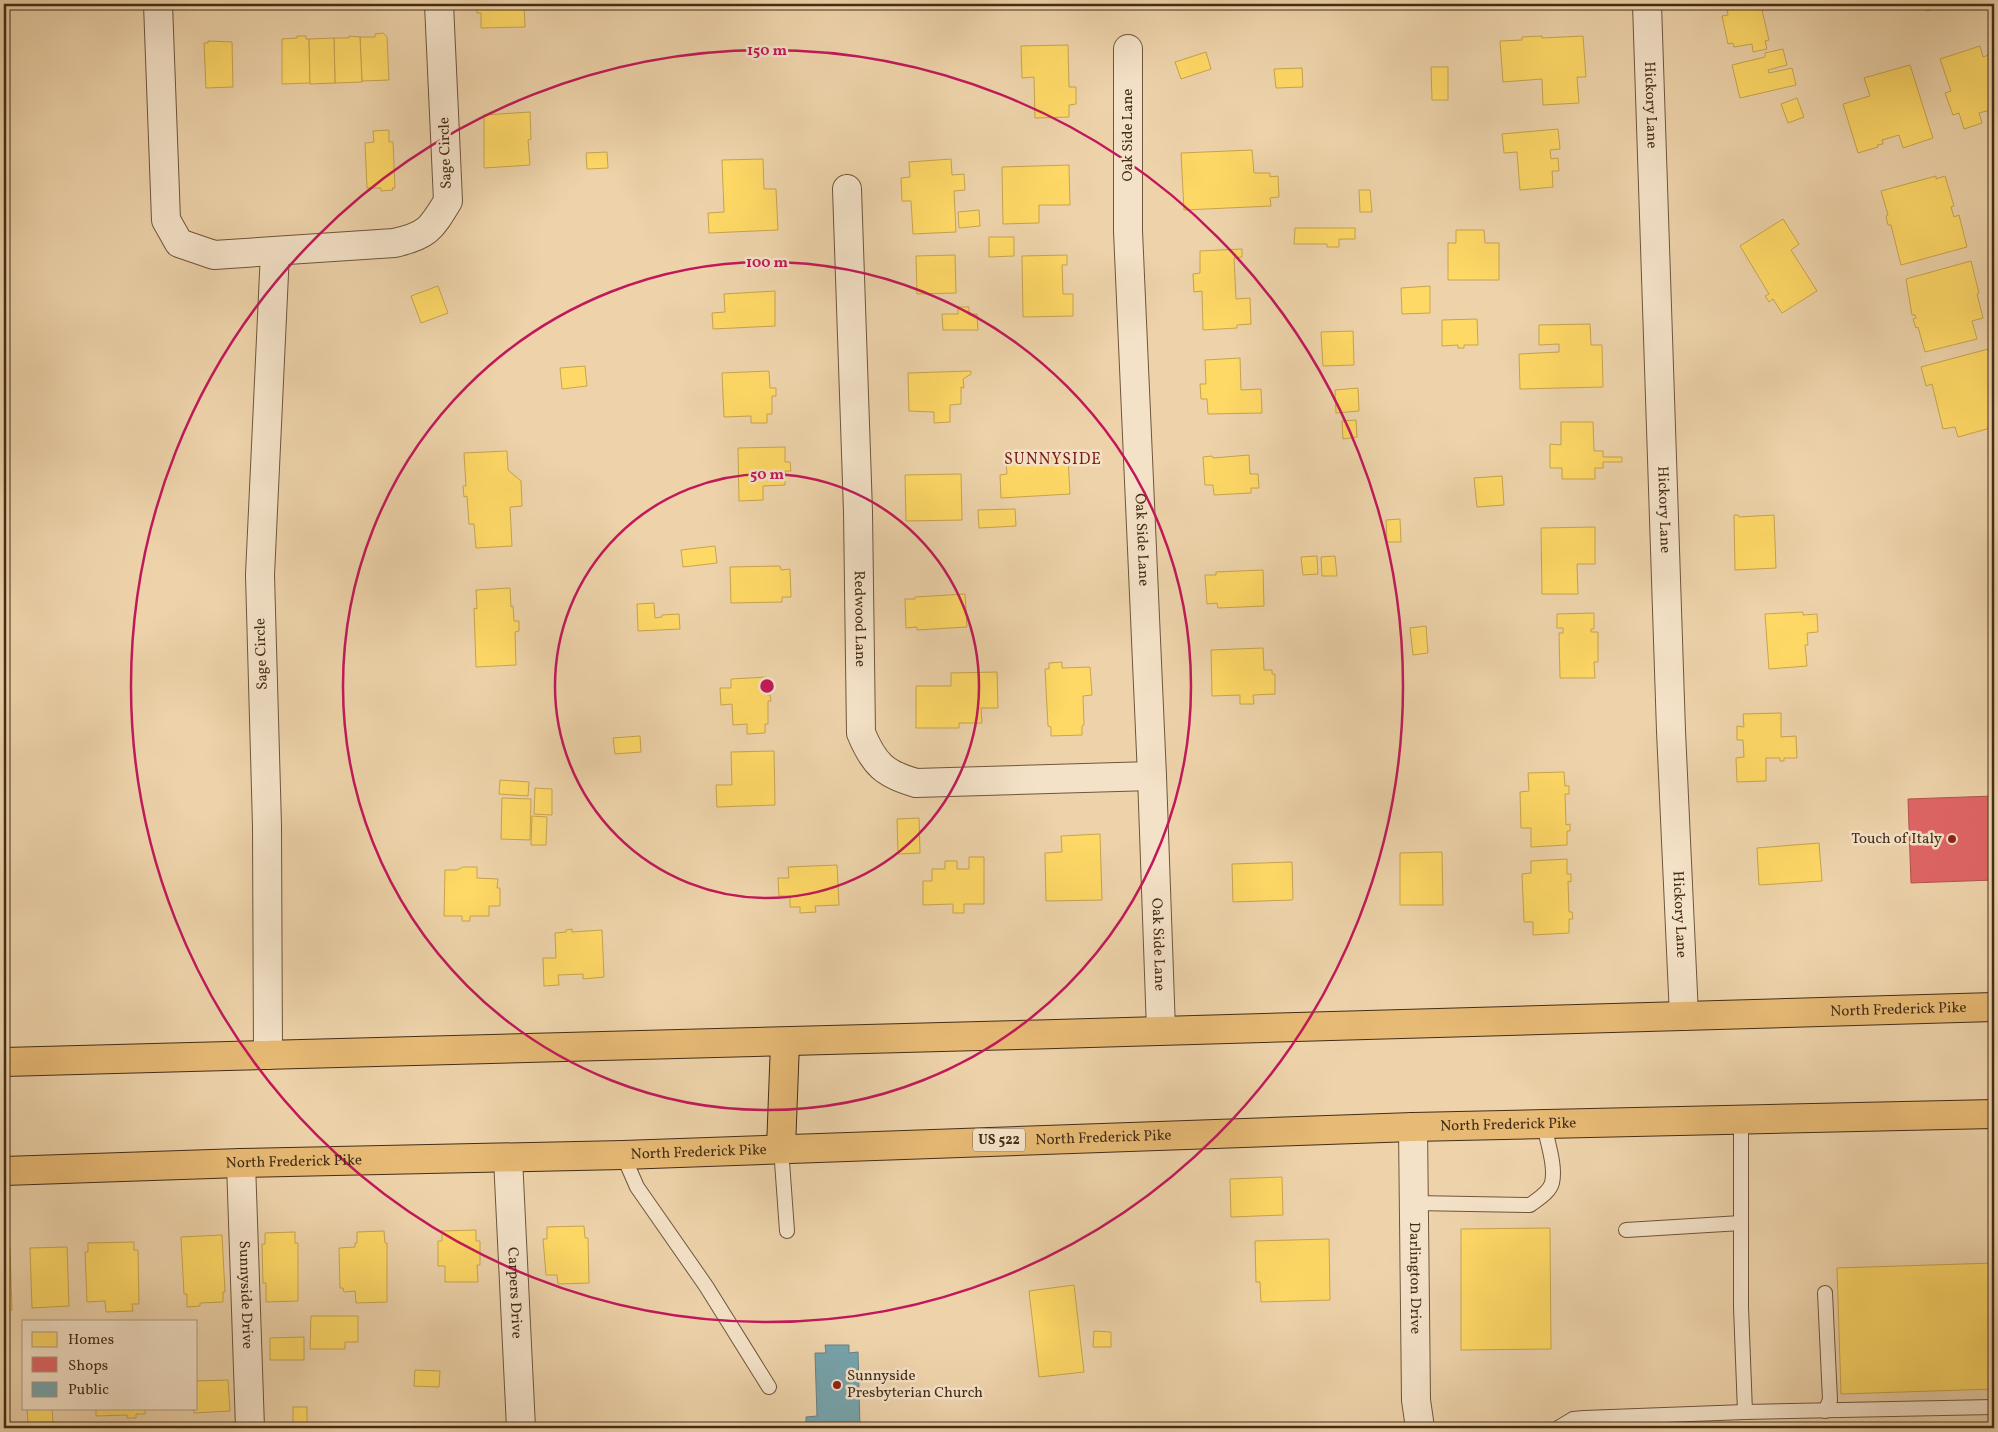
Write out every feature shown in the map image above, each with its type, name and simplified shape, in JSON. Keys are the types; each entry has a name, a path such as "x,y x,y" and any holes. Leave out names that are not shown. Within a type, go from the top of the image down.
{"main road":[{"name":"North Frederick Pike","path":"4,1062 268,1056 425,1050 785,1043 1161,1030 1994,1007"},
{"path":"781,1148 785,1043"},
{"name":"North Frederick Pike","path":"4,1171 241,1163 508,1158 1413,1127 1994,1114"}],"street":[{"path":"158,4 169,4"},
{"name":"Sage Circle","path":"158,4 166,220 180,243 214,254 275,252 394,243 414,239 432,227 448,202 440,4"},
{"name":"Hickory Lane","path":"1647,4 1670,721 1684,1016"},
{"name":"Oak Side Lane","path":"1128,49 1128,231 1161,1030"},
{"name":"Redwood Lane","path":"847,189 858,512 861,733 869,752 882,768 896,778 916,784 1152,776"},
{"name":"Sage Circle","path":"268,1056 267,826 260,574 275,252"},
{"name":"Darlington Drive","path":"1413,1127 1416,1400 1420,1428"},
{"name":"Carpers Drive","path":"508,1158 521,1428"},
{"name":"Sunnyside Drive","path":"241,1163 250,1428"}],"lane":[{"path":"1741,1120 1741,1307 1745,1412"},
{"path":"1414,1203 1530,1205 1544,1195 1552,1184 1552,1167 1544,1124"},
{"path":"781,1148 787,1231"},
{"path":"623,1154 637,1187 706,1286 769,1387"},
{"path":"1626,1230 1741,1223"},
{"path":"1825,1294 1830,1400 1825,1411"},
{"path":"1558,1428 1573,1419 1584,1418 1745,1412 1994,1407"}],"building: Homes":[{"path":"524,4 525,27 481,28 481,13 477,13 477,5"},
{"path":"1726,4 1770,4 1771,8 1762,10 1769,40 1765,41 1767,49 1753,52 1752,44 1734,47 1733,43 1728,44 1722,16 1728,15"},
{"path":"1925,4 1948,4 1927,11"},
{"path":"383,33 387,37 389,80 362,81 360,37 375,37 375,34"},
{"path":"297,36 306,36 306,39 309,39 310,83 282,84 282,39 297,38"},
{"path":"349,36 360,37 362,82 335,83 334,38 349,38"},
{"path":"1542,36 1542,38 1583,36 1586,77 1577,77 1579,103 1543,105 1542,79 1503,82 1500,41 1522,40 1522,37"},
{"path":"334,38 335,83 310,84 309,39"},
{"path":"208,41 232,42 233,87 206,88 204,43 208,43"},
{"path":"1068,45 1069,87 1076,87 1076,104 1069,105 1069,117 1035,118 1034,77 1022,78 1021,46"},
{"path":"1980,46 1983,57 1994,53 1994,109 1979,113 1982,123 1964,129 1959,113 1953,115 1945,93 1951,91 1940,59"},
{"path":"1783,49 1787,65 1768,70 1769,73 1792,68 1796,85 1740,98 1732,65 1765,57 1765,53"},
{"path":"1206,52 1211,69 1181,79 1175,62"},
{"path":"1910,65 1933,138 1903,148 1899,135 1882,140 1883,144 1877,145 1878,147 1858,153 1843,104 1870,96 1864,78"},
{"path":"1431,67 1448,67 1448,100 1432,100"},
{"path":"1302,68 1303,87 1276,88 1274,69"},
{"path":"1797,98 1804,117 1788,123 1781,104"},
{"path":"530,112 531,139 528,140 530,165 484,168 484,115"},
{"path":"1558,129 1560,149 1550,150 1551,159 1558,158 1559,171 1552,171 1553,187 1520,190 1517,152 1504,153 1502,134"},
{"path":"389,130 389,142 393,142 395,188 392,188 393,190 381,191 381,188 367,188 365,143 374,142 373,131"},
{"path":"1252,150 1254,173 1270,173 1270,177 1278,176 1279,197 1270,198 1271,206 1184,210 1181,153"},
{"path":"607,152 608,168 587,169 586,153"},
{"path":"763,159 764,189 776,189 778,230 709,233 708,213 724,212 722,160"},
{"path":"951,159 952,175 964,174 965,190 954,191 956,232 913,234 911,201 902,201 901,178 910,177 909,162"},
{"path":"1069,165 1070,205 1039,205 1039,223 1003,224 1002,167"},
{"path":"1936,176 1936,179 1945,176 1954,206 1951,207 1954,217 1959,215 1967,247 1901,265 1891,225 1888,225 1886,216 1888,215 1881,191"},
{"path":"1359,190 1370,190 1372,212 1360,212"},
{"path":"979,210 980,226 959,228 958,212"},
{"path":"1783,219 1799,244 1791,250 1817,291 1782,313 1773,299 1769,302 1765,296 1769,294 1740,246"},
{"path":"1295,228 1355,228 1355,239 1339,239 1339,247 1327,247 1327,244 1294,244"},
{"path":"1456,230 1484,230 1485,243 1499,243 1499,280 1448,280 1448,243 1456,243"},
{"path":"989,237 1014,237 1014,256 989,257"},
{"path":"1242,249 1242,257 1234,258 1236,299 1250,298 1251,324 1237,325 1237,328 1203,330 1202,291 1194,292 1193,274 1200,273 1200,251"},
{"path":"955,255 956,293 917,294 916,256"},
{"path":"1067,255 1067,265 1062,265 1063,294 1073,294 1073,316 1023,317 1022,256"},
{"path":"1971,261 1983,318 1972,321 1977,339 1925,352 1918,327 1916,328 1913,319 1916,318 1915,315 1912,315 1906,279"},
{"path":"438,286 448,313 421,323 411,296"},
{"path":"1430,286 1430,313 1402,314 1401,288"},
{"path":"775,291 775,326 713,329 712,313 725,312 724,294"},
{"path":"958,307 969,307 969,315 977,314 978,330 943,330 942,314 958,314"},
{"path":"1477,319 1478,345 1464,345 1464,348 1458,348 1458,345 1442,346 1442,320"},
{"path":"1590,324 1591,345 1602,345 1603,387 1520,389 1519,354 1559,352 1559,344 1539,345 1539,325"},
{"path":"1353,331 1354,365 1323,366 1321,332"},
{"path":"1988,349 1994,374 1994,427 1958,437 1955,427 1943,429 1932,384 1926,386 1921,367"},
{"path":"1240,358 1241,390 1261,389 1262,413 1208,414 1207,399 1201,399 1200,384 1206,384 1205,360"},
{"path":"585,366 587,386 562,389 560,368"},
{"path":"769,371 770,388 776,388 776,396 772,396 772,414 767,414 767,423 751,423 751,416 724,417 722,373"},
{"path":"971,371 971,374 963,379 964,388 961,387 961,404 950,405 950,422 934,423 934,412 909,411 908,373"},
{"path":"1358,388 1359,411 1336,413 1335,390"},
{"path":"1356,420 1357,437 1343,439 1342,421"},
{"path":"1561,422 1593,422 1594,451 1603,451 1603,457 1622,457 1622,462 1603,462 1603,468 1595,468 1595,479 1562,479 1562,468 1550,468 1550,444 1561,445"},
{"path":"785,447 785,462 790,462 791,471 785,471 785,485 763,486 763,500 739,501 738,448"},
{"path":"507,451 508,470 521,481 522,506 510,507 512,546 476,548 474,524 469,524 467,496 464,497 463,486 466,486 464,453"},
{"path":"1249,455 1250,474 1258,474 1259,488 1251,488 1251,493 1214,495 1213,485 1205,485 1203,457"},
{"path":"1068,457 1070,494 1001,498 1000,475 1007,474 1006,460"},
{"path":"961,474 962,520 906,521 905,475"},
{"path":"1502,476 1504,505 1477,507 1474,478"},
{"path":"1015,509 1016,526 979,528 978,510"},
{"path":"1734,515 1739,517 1774,515 1776,568 1735,570"},
{"path":"1400,519 1401,542 1387,542 1386,520"},
{"path":"1595,527 1595,564 1577,564 1578,594 1542,594 1541,528"},
{"path":"715,546 717,563 683,567 681,550"},
{"path":"1317,556 1318,574 1303,575 1301,557"},
{"path":"1335,556 1337,576 1322,576 1321,557"},
{"path":"780,566 781,570 790,569 791,597 782,597 782,602 731,603 730,567"},
{"path":"1263,570 1264,606 1218,608 1217,603 1207,604 1205,575 1216,575 1216,572"},
{"path":"510,588 514,621 519,621 519,631 515,632 516,665 476,667 474,608 477,609 476,590"},
{"path":"965,594 967,627 917,630 917,627 906,628 905,599"},
{"path":"654,603 655,618 662,617 662,615 679,614 680,629 638,631 637,604"},
{"path":"1803,612 1803,615 1817,614 1818,632 1807,633 1808,645 1805,645 1807,666 1769,669 1765,614"},
{"path":"1594,613 1594,629 1591,629 1591,632 1598,632 1598,662 1594,662 1595,678 1560,678 1559,633 1563,633 1563,628 1557,628 1557,614"},
{"path":"1426,626 1428,653 1413,655 1410,628"},
{"path":"1263,648 1264,670 1272,670 1272,674 1275,674 1275,694 1253,695 1254,704 1240,704 1240,695 1212,696 1211,650"},
{"path":"1062,662 1062,668 1090,667 1092,695 1083,696 1084,725 1082,726 1082,735 1051,736 1051,727 1048,726 1045,669 1049,669 1049,663"},
{"path":"997,672 998,708 981,708 982,723 959,723 959,728 916,728 916,686 951,686 951,673"},
{"path":"767,677 767,695 770,695 771,701 768,701 768,724 765,724 765,733 747,734 747,724 733,725 732,704 721,705 720,688 731,688 731,679"},
{"path":"1781,713 1781,737 1796,736 1797,758 1784,758 1784,761 1780,761 1780,758 1766,758 1766,781 1737,782 1736,758 1744,757 1743,740 1737,740 1737,726 1744,727 1743,714"},
{"path":"640,736 641,752 615,754 613,738"},
{"path":"774,751 775,805 717,807 716,785 732,785 731,752"},
{"path":"1564,772 1565,786 1569,786 1569,794 1565,794 1566,825 1570,824 1570,831 1567,831 1567,845 1531,847 1531,828 1521,828 1520,792 1529,791 1528,773"},
{"path":"500,780 529,782 528,796 499,794"},
{"path":"535,788 552,789 552,815 534,814"},
{"path":"502,798 531,799 530,840 501,839"},
{"path":"532,816 547,817 546,845 531,845"},
{"path":"919,818 920,853 898,854 897,819"},
{"path":"1100,834 1102,900 1046,901 1045,853 1062,852 1061,836"},
{"path":"1819,843 1822,881 1759,885 1757,848"},
{"path":"1442,852 1443,905 1400,905 1400,853"},
{"path":"969,857 984,857 984,904 964,904 964,913 953,913 953,904 923,905 923,881 932,881 932,869 945,869 945,861 957,861 957,869 969,869"},
{"path":"1567,859 1567,874 1571,874 1571,882 1568,881 1569,912 1572,912 1573,919 1569,919 1569,933 1533,935 1533,922 1524,922 1522,874 1531,873 1531,861"},
{"path":"1292,862 1292,900 1233,902 1232,864"},
{"path":"837,865 839,905 815,906 816,912 800,913 800,907 790,907 790,896 779,896 778,878 789,878 788,867"},
{"path":"463,867 477,867 477,878 498,879 497,888 500,888 500,906 489,906 489,916 470,916 470,921 462,921 462,916 444,916 445,870 457,870"},
{"path":"572,929 572,932 602,930 604,977 583,979 583,974 558,975 559,985 544,986 543,958 556,958 555,933 566,932 566,930"},
{"path":"1282,1177 1283,1215 1231,1217 1230,1179"},
{"path":"584,1226 585,1238 588,1238 589,1283 558,1284 557,1275 546,1275 543,1239 547,1239 547,1227"},
{"path":"1550,1228 1551,1349 1461,1350 1461,1229"},
{"path":"476,1230 476,1241 480,1241 480,1265 477,1265 478,1282 445,1282 445,1266 438,1266 438,1241 442,1241 442,1231"},
{"path":"384,1231 385,1243 387,1243 387,1302 356,1303 355,1291 344,1292 343,1288 340,1288 339,1248 355,1247 357,1232"},
{"path":"295,1232 295,1243 298,1243 298,1301 266,1302 266,1283 263,1283 262,1244 265,1244 265,1233"},
{"path":"222,1235 225,1292 223,1292 223,1302 200,1303 200,1306 187,1307 187,1294 184,1294 181,1237"},
{"path":"1329,1239 1330,1300 1261,1302 1260,1282 1256,1282 1255,1241"},
{"path":"134,1242 134,1250 138,1250 139,1304 132,1304 133,1311 106,1312 105,1301 87,1302 85,1252 88,1252 88,1243"},
{"path":"67,1247 69,1306 32,1308 30,1248"},
{"path":"4,1249 10,1249 12,1310 4,1310"},
{"path":"1994,1263 1994,1389 1841,1394 1837,1268"},
{"path":"1074,1285 1084,1372 1039,1377 1029,1291"},
{"path":"311,1316 358,1316 358,1342 345,1342 345,1349 310,1349"},
{"path":"1094,1331 1111,1332 1111,1347 1093,1347"},
{"path":"304,1337 304,1360 270,1360 270,1338"},
{"path":"415,1370 440,1371 439,1387 414,1386"},
{"path":"228,1380 230,1411 194,1413 193,1410 198,1410 198,1381"},
{"path":"293,1407 307,1407 307,1426 293,1426"},
{"path":"27,1410 52,1410 53,1422 28,1423"},
{"path":"96,1410 145,1410 145,1414 136,1414 136,1418 127,1418 127,1415 96,1416"}],"building: Shops":[{"name":"Touch of Italy","path":"1994,796 1994,880 1911,883 1908,799"}],"building: Public":[{"name":"Sunnyside Presbyterian Church","path":"825,1345 849,1345 849,1353 858,1352 860,1428 806,1428 806,1417 817,1416 815,1353 826,1353"}],"place":[{"name":"Touch of Italy","path":"1952,839"},
{"name":"Sunnyside Presbyterian Church","path":"837,1385"}],"district":[{"name":"SUNNYSIDE","path":"1053,460"}]}
